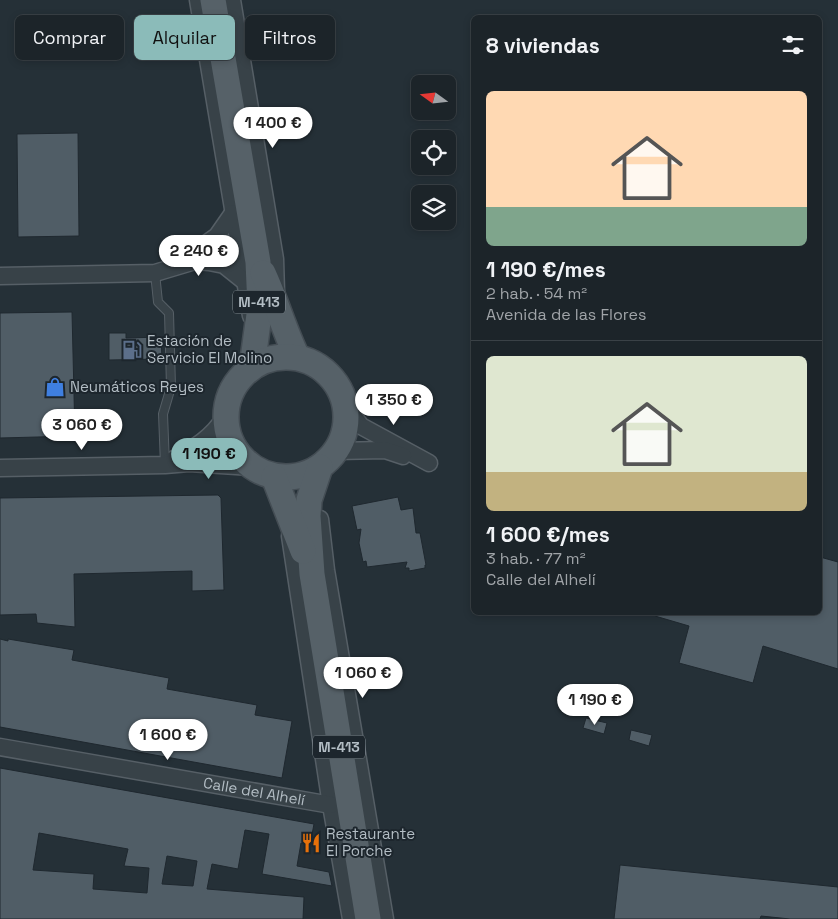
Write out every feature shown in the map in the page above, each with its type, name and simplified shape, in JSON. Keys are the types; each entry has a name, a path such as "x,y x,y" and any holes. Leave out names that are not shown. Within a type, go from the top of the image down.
{"main road":[{"name":"M-413","path":"213,0 251,272 260,307 252,367"},
{"name":"M-413","path":"251,272 276,302 285,330 297,357"},
{"name":"M-413","path":"312,574 287,509 263,472 235,451 226,429 226,406 235,384 252,367 273,357 297,357 319,366 336,383 345,405 345,428 309,500 308,516 312,574 368,919"},
{"path":"263,472 298,477 324,467"}],"street":[{"path":"198,0 233,212 251,272"},
{"path":"232,0 275,258 276,302"},
{"path":"155,273 196,251 218,236 233,212"},
{"path":"0,276 155,273 195,261 209,262 251,272"},
{"path":"345,405 361,426 429,463 385,450 324,467 326,570 385,919"},
{"path":"165,465 216,432 226,416"},
{"path":"0,468 165,465 189,462 263,472"},
{"path":"287,509 295,577 351,919"},
{"name":"Calle del Alhelí","path":"0,747 331,805"}],"lane":[{"path":"155,273 158,302 169,313 171,387 163,414 165,465"}],"building":[{"path":"78,133 79,236 18,237 17,134"},
{"path":"72,312 75,436 0,438 0,313"},
{"path":"109,333 126,333 126,338 161,337 162,359 109,360"},
{"path":"218,495 221,498 224,590 192,591 192,571 74,574 75,627 37,623 36,614 0,615 0,498"},
{"path":"398,497 401,510 413,508 416,533 420,533 425,568 409,571 409,568 405,568 407,562 367,567 366,561 363,562 359,543 361,529 357,530 352,506"},
{"path":"822,558 838,562 838,669 763,646 753,683 679,663 689,626 655,616 822,615"},
{"path":"0,639 74,650 72,660 169,678 167,689 257,705 255,715 292,721 282,778 0,727"},
{"path":"586,718 607,723 604,734 583,728"},
{"path":"631,730 652,735 649,746 629,740"},
{"path":"0,768 314,824 310,845 301,843 297,866 329,872 332,886 262,874 269,834 245,830 238,869 212,864 207,889 304,897 303,919 0,919","holes":["39,833 128,849 124,866 149,868 147,893 93,889 94,874 33,870","167,856 197,861 193,886 162,884"]},
{"path":"620,865 838,887 838,919 790,919 761,916 760,919 614,919"}],"place":[{"name":"Estación de Servicio El Molino","path":"132,350"},
{"name":"Neumáticos Reyes","path":"55,387"},
{"name":"Restaurante El Porche","path":"311,843"}]}
